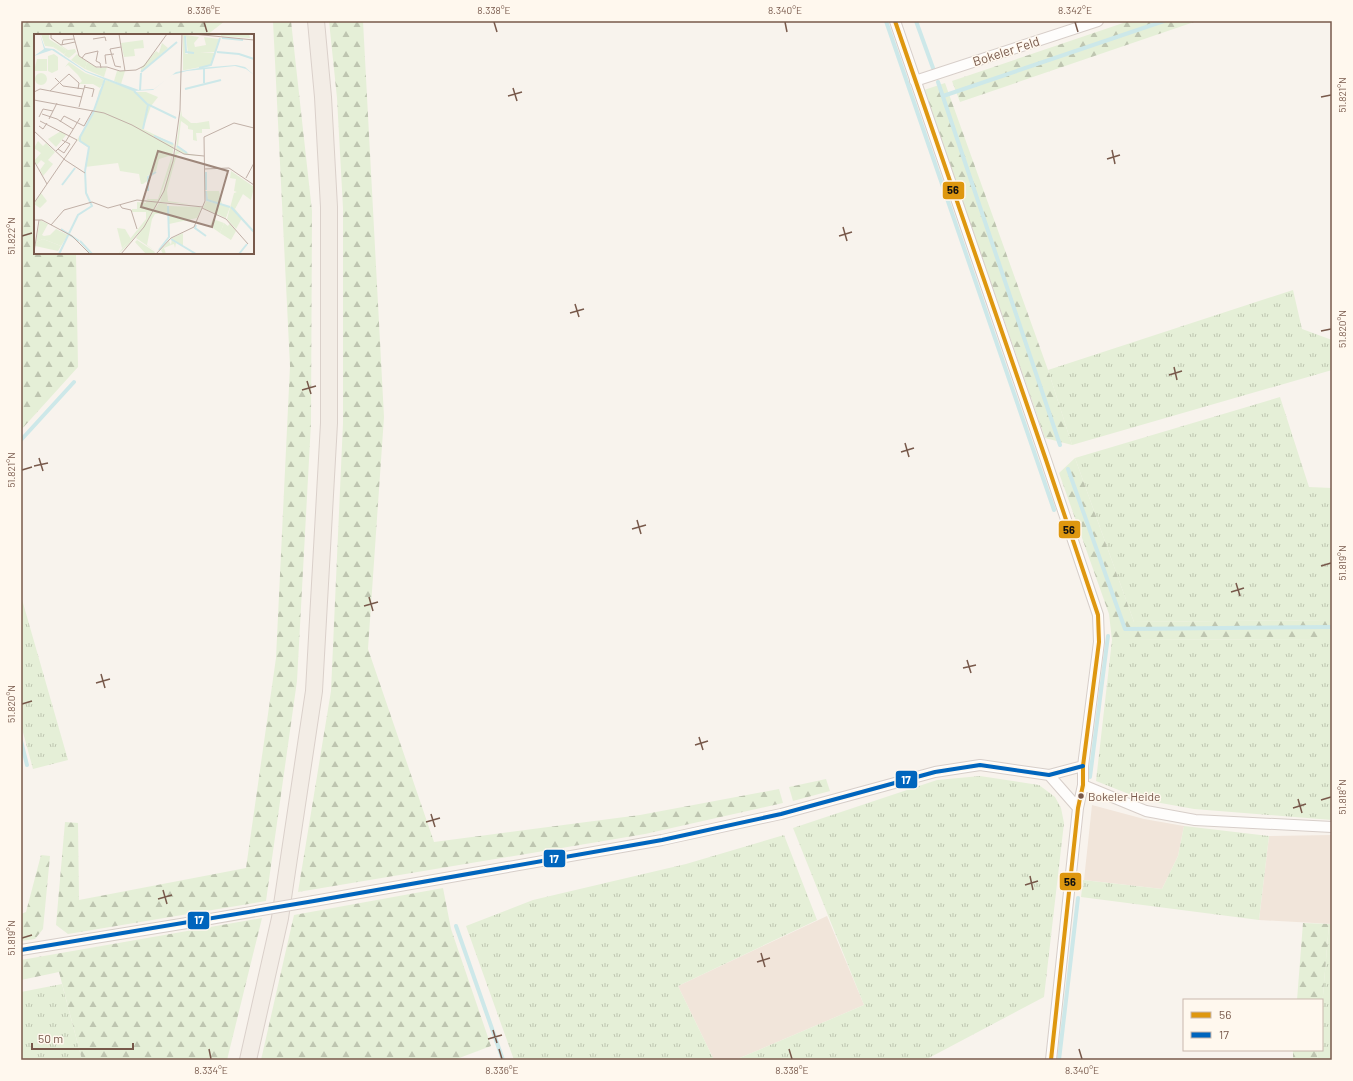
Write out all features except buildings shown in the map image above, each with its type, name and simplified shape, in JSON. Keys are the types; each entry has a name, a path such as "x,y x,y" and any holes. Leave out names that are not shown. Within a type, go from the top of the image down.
{"main road":[{"path":"248,1060 280,918 314,691 329,423 329,207 323,97 316,21"}],"street":[{"path":"895,21 1098,615 1099,642 1083,766 1083,785 1078,808 1051,1060"},
{"name":"Bokeler Feld","path":"915,81 1098,21"},
{"path":"21,950 187,923 662,840 781,814 935,772 980,765 1048,775 1083,766"},
{"path":"1048,775 1078,808"},
{"path":"1083,785 1146,811 1195,820 1332,827"}],"shaded area":[{"path":"1092,805 1144,819 1184,826 1178,856 1162,889 1084,880"},
{"path":"1332,835 1332,924 1259,920 1269,836"},
{"path":"827,916 864,1005 735,1060 714,1060 678,986"}],"green space":[{"path":"21,21 225,21 208,34 34,34 34,254 76,254 78,367 21,430"},
{"path":"273,21 291,21 312,211 311,423 297,681 266,901 68,934 56,925 65,822 78,823 79,900 246,868 276,658 290,366"},
{"path":"329,21 363,21 384,417 368,649 434,842 640,815 779,789 783,803 645,834 298,892 331,691 343,423 343,208 337,98"},
{"path":"1129,21 1197,21 960,102 952,81"},
{"path":"945,83 1048,370 1072,445 1045,438 924,90"},
{"path":"1293,290 1302,329 1332,340 1332,370 1072,445 1048,370"},
{"path":"1280,397 1309,487 1332,488 1332,620 1134,622 1075,458"},
{"path":"1075,458 1134,622 1332,620 1332,639 1112,640 1109,614 1059,473"},
{"path":"21,596 68,760 33,769 21,725"},
{"path":"1332,639 1332,820 1194,809 1144,800 1096,781 1112,640"},
{"path":"980,776 1039,785 1055,797 1061,808 1064,823 1044,997 925,1060 735,1060 864,1005 793,828 937,780"},
{"path":"826,779 830,791 793,801 789,787"},
{"path":"1184,826 1269,836 1259,920 1081,897 1083,880 1162,889 1178,856"},
{"path":"784,835 817,920 678,986 714,1060 514,1060 466,926 533,900 686,864"},
{"path":"41,855 50,856 43,929 35,939 21,941 21,914 26,912"},
{"path":"443,888 451,929 491,1046 454,1060 261,1060 294,915"},
{"path":"262,918 227,1060 82,1060 59,972 21,980 21,960"},
{"path":"1303,923 1329,924 1323,999 1297,999"},
{"path":"1329,924 1332,924 1332,1060 1317,1060 1318,1051 1323,1051 1323,999"},
{"path":"62,984 82,1060 21,1060 21,992"},
{"path":"1293,1051 1318,1051 1317,1060 1293,1060"}],"waterway":[{"path":"886,21 1054,510"},
{"path":"916,21 933,68"},
{"path":"943,96 1164,21"},
{"path":"938,82 1060,445"},
{"path":"21,440 74,382"},
{"path":"1068,469 1125,629 1332,627"},
{"path":"1090,777 1108,636"},
{"path":"21,741 27,765"},
{"path":"1059,1060 1078,898"},
{"path":"456,926 503,1060"}],"transit line":[{"name":"56","path":"895,21 1098,615 1099,642 1083,766 1083,785 1078,808 1051,1060"},
{"name":"17","path":"21,950 314,901 662,840 781,814 935,772 980,765 1049,775 1083,766"}],"place":[{"name":"Bokeler Heide","path":"1081,796"}]}
